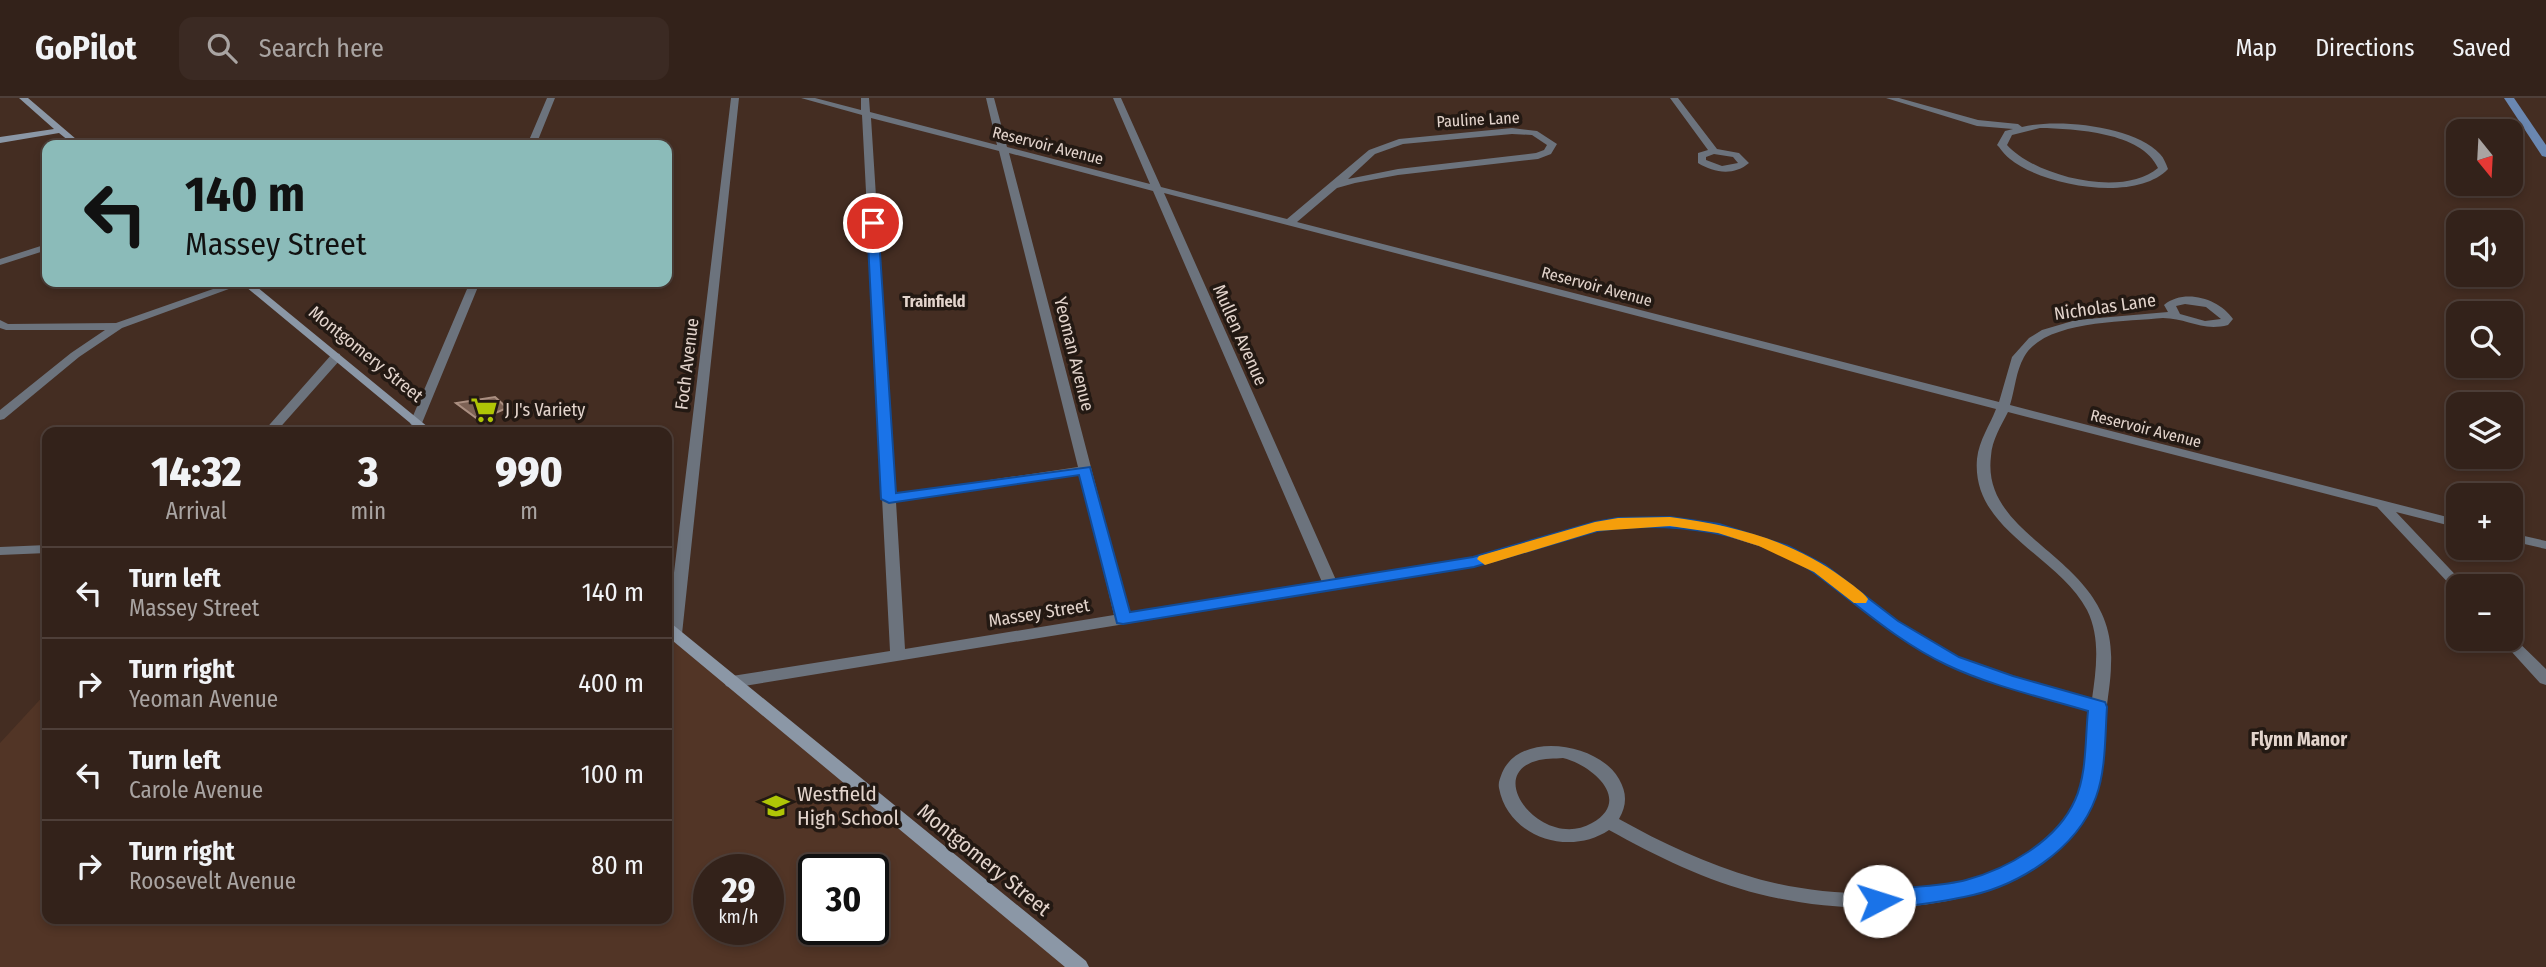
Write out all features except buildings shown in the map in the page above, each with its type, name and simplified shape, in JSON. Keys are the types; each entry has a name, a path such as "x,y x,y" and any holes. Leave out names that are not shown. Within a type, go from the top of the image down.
{"main road":[{"path":"23,98 73,140"},
{"path":"0,139 62,131"},
{"name":"Montgomery Street","path":"250,287 421,427"},
{"name":"Montgomery Street","path":"672,633 1079,967"}],"street":[{"path":"533,140 551,98"},
{"name":"Foch Avenue","path":"672,615 735,98"},
{"name":"Reservoir Avenue","path":"805,98 2446,521"},
{"path":"865,98 898,655"},
{"name":"Yeoman Avenue","path":"990,98 1123,619"},
{"name":"Mullen Avenue","path":"1116,98 1331,585"},
{"path":"1674,98 1714,151"},
{"path":"1890,98 1977,123 2075,127 2123,137 2156,155 2163,169 2151,180 2133,184 2096,184 2069,180 2022,164 2004,150 2002,141 1977,123"},
{"path":"2002,141 2008,133 2030,126"},
{"name":"Pauline Lane","path":"1290,222 1334,186 1407,140 1512,131 1541,135 1552,147 1544,155 1531,158 1398,172 1334,186"},
{"name":"Pauline Lane","path":"1375,160 1398,172"},
{"path":"0,262 42,249"},
{"path":"0,416 75,355 118,326 230,287"},
{"path":"416,423 473,287"},
{"name":"Nicholas Lane","path":"1609,821 1703,867 1759,887 1820,898 1879,901 1966,889 2014,871 2034,859 2065,832 2076,818 2091,780 2103,636 2094,610 2072,579 2002,514 1987,491 1984,470 1986,448 2003,408 2019,355 2042,335 2080,324 2175,315"},
{"path":"2,326 61,329 118,326"},
{"path":"273,427 336,357"},
{"path":"889,499 1085,470"},
{"path":"2382,505 2448,574"},
{"name":"Massey Street","path":"732,682 1474,562 1595,527 1642,521 1696,524 1746,536 1802,558 1840,583 1892,625 1953,661 2007,681 2098,707"},
{"path":"2523,540 2546,545"},
{"path":"0,551 42,549"},
{"path":"2519,651 2546,679"},
{"path":"1542,752 1563,752 1583,758 1601,769 1617,791 1617,807 1609,821 1593,831 1572,835 1536,828 1518,814 1507,797 1510,772 1523,760 1542,752"}],"shaded area":[{"name":"Westfield High School","path":"672,632 1080,967 0,967 0,743 42,697 42,924 672,924"}],"waterway":[{"path":"2509,98 2546,154"}],"slow traffic":[{"path":"1485,559 1576,532 1618,523 1642,521 1696,524 1742,534 1802,558 1860,599"}],"place":[{"name":"J J's Variety","path":"484,410"},
{"name":"Westfield High School","path":"776,806"}],"district":[{"name":"Trainfield","path":"934,301"},
{"name":"Flynn Manor","path":"2299,739"}],"route":[{"path":"873,223 889,499 1085,470 1123,619 1474,562 1576,532 1618,523 1642,521 1696,524 1765,542 1802,558 1840,583 1892,625 1930,650 1953,661 2007,681 2098,707 2091,780 2085,799 2076,818 2051,846 2014,871 1966,889 1879,901"}]}
